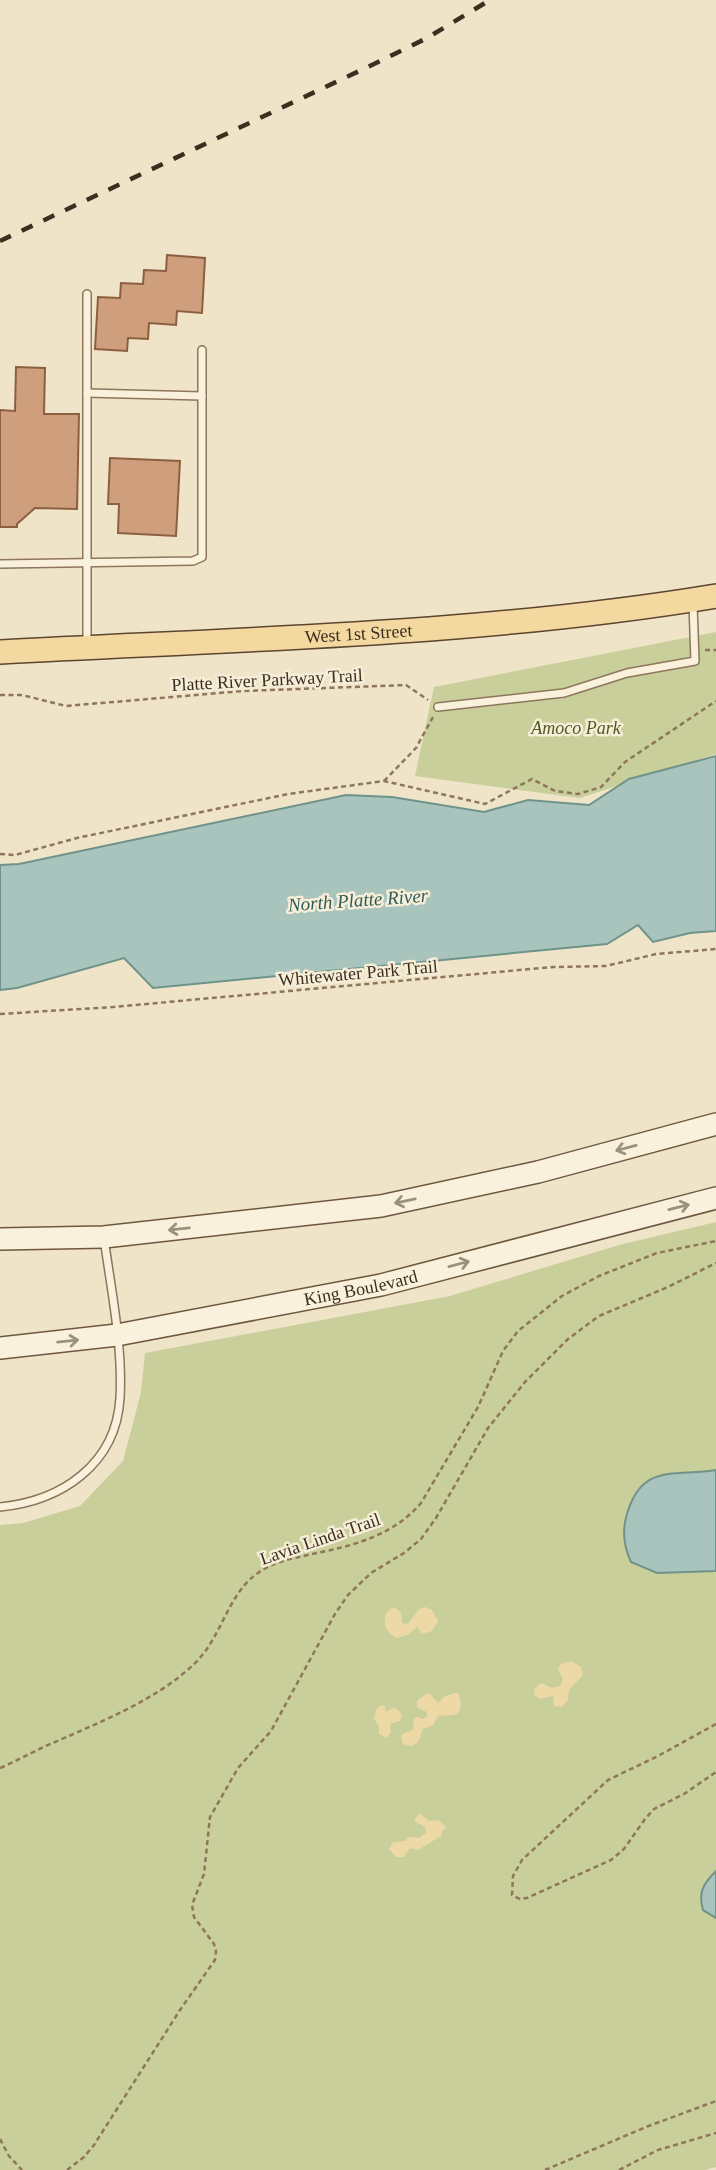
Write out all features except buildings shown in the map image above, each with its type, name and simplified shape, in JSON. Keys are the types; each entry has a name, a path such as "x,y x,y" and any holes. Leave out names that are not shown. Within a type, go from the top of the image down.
{"main road":[{"name":"West 1st Street","path":"0,652 415,630 716,596"}],"street":[{"path":"0,1239 104,1237 382,1206 538,1172 716,1124"},
{"name":"King Boulevard","path":"0,1348 117,1335 381,1285 716,1198"}],"lane":[{"path":"87,294 87,647"},
{"path":"0,564 193,561 202,557 202,350"},
{"path":"87,393 202,396"},
{"path":"438,707 564,693 627,674 695,661 693,600"},
{"path":"0,1507 34,1502 55,1494 81,1476 97,1459 109,1439 117,1418 120,1398 117,1335 104,1237"}],"path":[{"name":"Platte River Parkway Trail","path":"0,695 22,695 66,706 243,691 406,685 438,707"},
{"path":"0,854 15,855 77,838 288,794 384,781 485,804 532,779 555,791 578,794 601,787 625,762 716,701"},
{"path":"384,781 416,748 438,707"},
{"name":"Whitewater Park Trail","path":"0,1014 113,1007 553,967 606,966 656,954 716,949"},
{"name":"Lavia Linda Trail","path":"0,1768 108,1718 186,1672 209,1647 239,1592 261,1570 282,1561 357,1543 382,1533 411,1516 478,1407 511,1339 551,1303 599,1276 644,1257 716,1241"},
{"path":"67,2170 94,2145 215,1960 214,1944 192,1911 193,1898 204,1874 210,1817 238,1768 271,1731 341,1604 371,1573 421,1539 488,1428 525,1382 568,1339 598,1316 668,1287 716,1263"},
{"path":"716,1724 608,1780 522,1860 513,1876 512,1895 520,1899 527,1898 605,1864 624,1849 654,1809 684,1794 716,1772"},
{"path":"545,2170 646,2127 716,2102"},
{"path":"619,2170 664,2148 716,2133"},
{"path":"0,2139 9,2156 22,2170"}],"green space":[{"name":"Amoco Park","path":"716,632 716,754 580,798 415,776 434,687"},
{"path":"716,1222 716,2167 705,2170 0,2170 0,1525 23,1523 80,1506 123,1461 141,1392 145,1353 450,1296 619,1245"}],"sand":[{"path":"425,1607 432,1610 438,1621 432,1631 422,1634 417,1627 398,1638 387,1630 385,1617 390,1609 395,1608 401,1612 402,1623 408,1624 419,1609"},
{"path":"571,1661 581,1667 583,1675 569,1690 568,1700 562,1707 554,1706 553,1696 540,1699 535,1696 534,1689 541,1683 552,1688 560,1686 563,1679 558,1669 561,1664"},
{"path":"458,1693 461,1703 459,1712 438,1716 433,1725 423,1729 417,1743 411,1746 403,1744 401,1735 414,1729 413,1720 427,1716 427,1712 417,1707 417,1701 430,1694 438,1703 445,1696"},
{"path":"381,1705 385,1706 386,1712 394,1707 402,1714 400,1721 390,1724 391,1732 387,1738 379,1734 374,1718"},
{"path":"419,1813 429,1821 439,1820 447,1829 443,1829 441,1836 418,1850 410,1848 404,1857 396,1857 389,1849 393,1842 405,1841 409,1837 419,1838 426,1833 425,1827 414,1821"}],"water":[{"name":"North Platte River","path":"716,756 716,931 690,933 653,942 638,925 607,944 153,988 124,958 17,988 0,990 0,865 19,864 346,795 392,797 484,812 528,800 589,805 629,779"},
{"path":"716,1470 716,1571 657,1573 631,1562 624,1532 633,1497 642,1486 662,1475"},
{"path":"716,1871 716,1918 703,1910 701,1893"}],"railway":[{"path":"0,241 427,38 490,0"}]}
